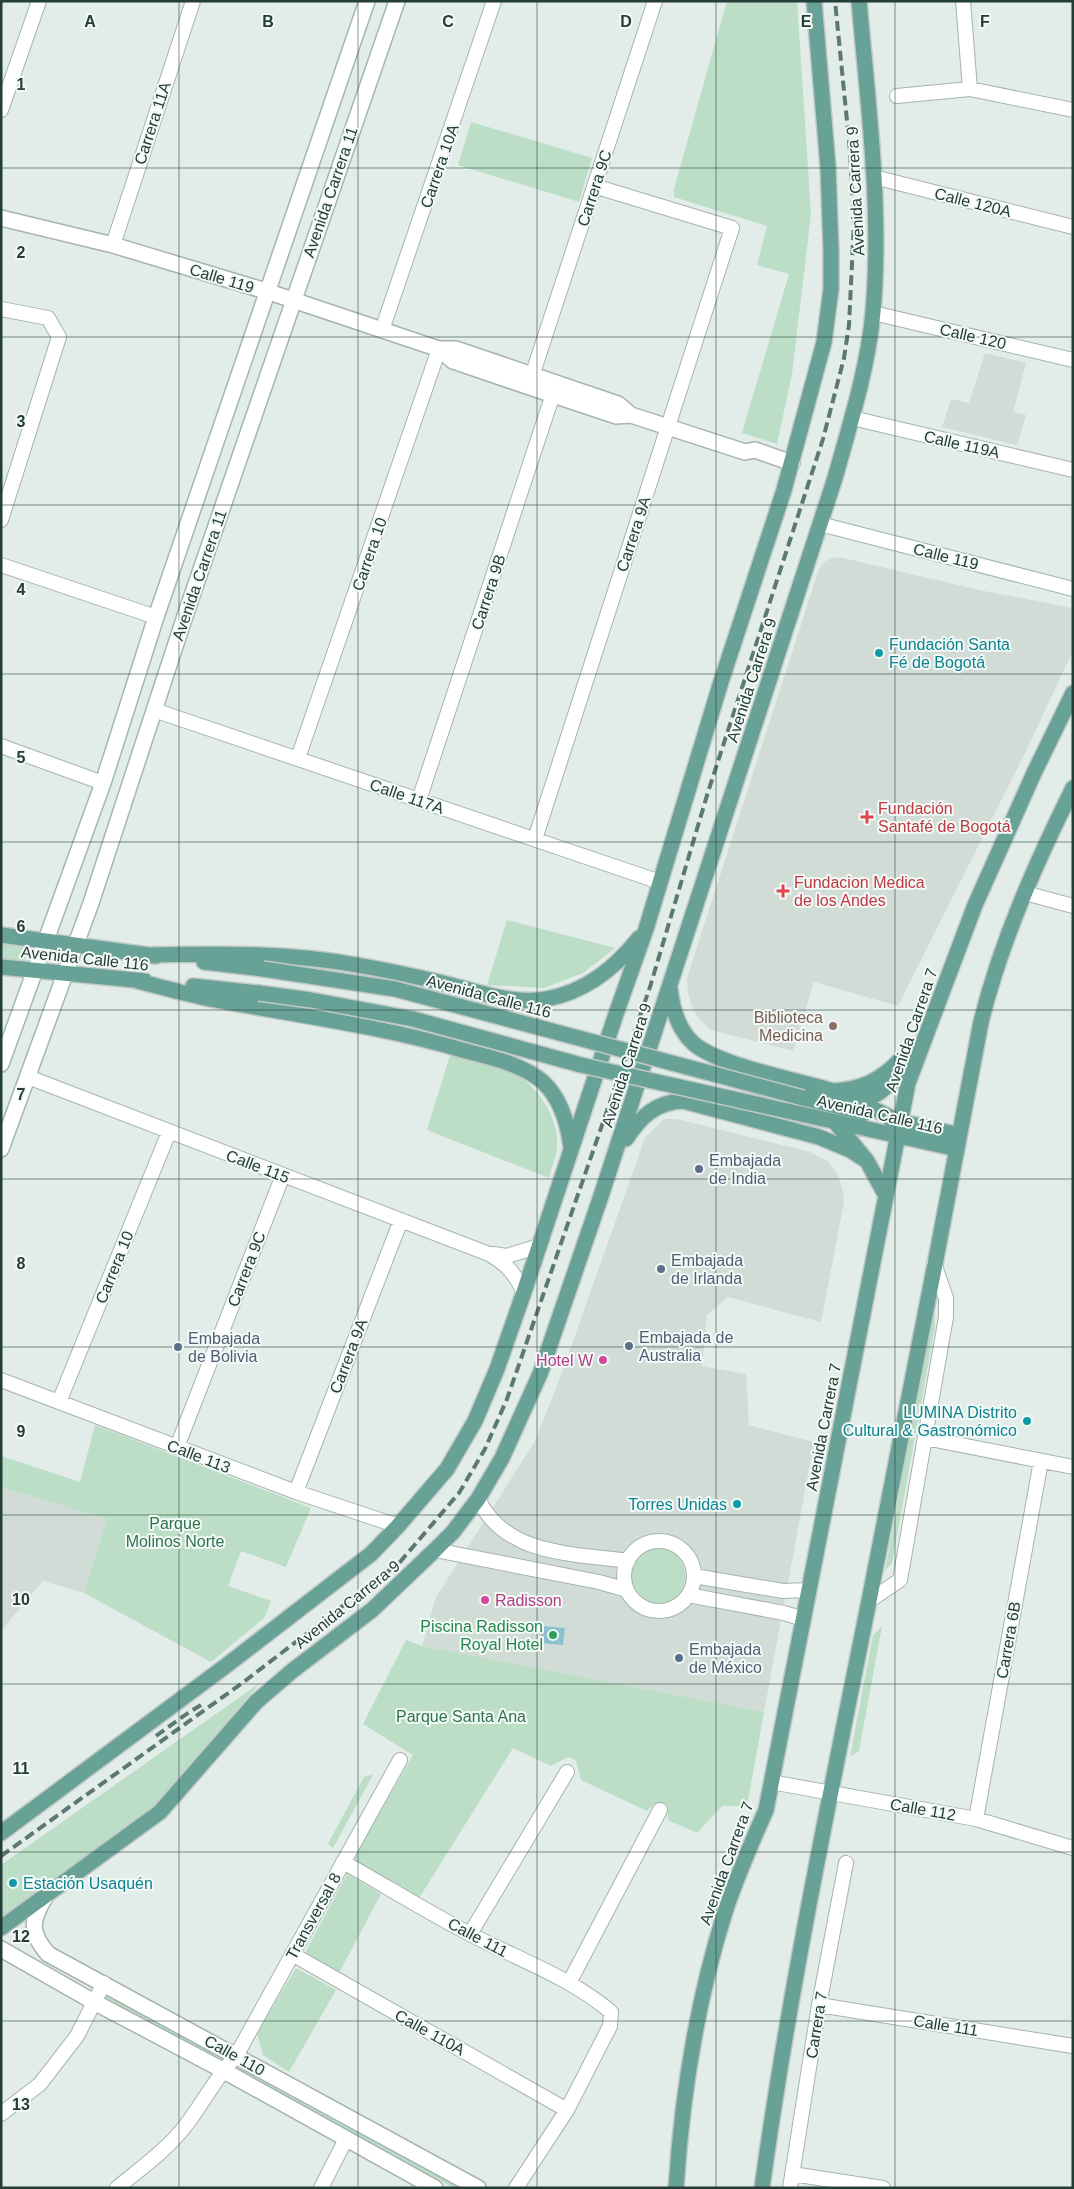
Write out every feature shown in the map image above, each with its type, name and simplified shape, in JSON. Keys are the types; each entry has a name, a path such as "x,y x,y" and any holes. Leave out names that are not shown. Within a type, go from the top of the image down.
{"main road":[{"name":"Avenida Carrera 11","path":"1,1064 47,942 103,783 156,617 266,291 367,1"},
{"name":"Avenida Carrera 11","path":"1,1149 65,974 293,300 397,1"},
{"name":"Avenida Carrera 9","path":"1,1833 371,1554 447,1470 475,1421 497,1369 524,1292 646,929 720,684 791,468 824,342 831,290 828,167 814,1"},
{"name":"Avenida Carrera 9","path":"1,1928 160,1812 244,1715 275,1685 372,1610 453,1532 478,1499 502,1458 540,1374 615,1154 820,524 852,418 865,363 873,313 877,234 860,1"},
{"name":"Calle 119","path":"1,218 113,245 266,291 439,350 456,349 530,381 618,404 631,415 745,452 756,450 791,468"},
{"name":"Avenida Carrera 7","path":"676,2188 680,2127 706,1984 725,1912 766,1810 908,1083 985,881 1073,693"},
{"path":"762,2188 782,2045 829,1792 869,1601 988,993 1025,893 1073,788"},
{"path":"146,955 246,954 330,960 422,978 502,997 537,1000 547,999 578,989 595,980 625,956 646,929"},
{"name":"Avenida Calle 116","path":"1,935 263,969 396,989 803,1098 836,1114 958,1142"},
{"name":"Avenida Calle 116","path":"1,967 311,1000 413,1019 582,1065 801,1114 836,1114"},
{"path":"137,981 208,998 396,1032 508,1063 543,1082 555,1097 566,1121 571,1148"},
{"path":"670,986 672,1004 679,1025 693,1044 704,1051 722,1059 832,1091 858,1103 899,1129"},
{"path":"832,1091 859,1088 879,1079 902,1060 932,1018"},
{"path":"886,1196 867,1161 836,1114 876,1096 895,1079 932,1018"},
{"path":"615,1154 635,1124 643,1116 666,1103 683,1101 819,1137 850,1150 867,1161"},
{"name":"Calle 110","path":"46,1896 34,1920 35,1935 48,1954 478,2188"},
{"name":"Calle 110","path":"1,1949 94,2002 223,2070 435,2188"}],"street":[{"path":"1,110 39,1"},
{"name":"Carrera 11A","path":"113,245 193,1"},
{"name":"Carrera 10A","path":"382,330 494,1"},
{"name":"Carrera 9C","path":"530,381 655,1"},
{"path":"962,1 970,89"},
{"path":"897,96 970,89 1073,110"},
{"name":"Calle 120A","path":"874,177 1073,227"},
{"name":"Carrera 9A","path":"535,839 732,228 594,186"},
{"path":"1,309 48,318 59,337 1,520"},
{"name":"Calle 120","path":"873,313 1073,360"},
{"name":"Carrera 10","path":"298,758 439,350"},
{"name":"Carrera 9B","path":"419,800 555,389"},
{"name":"Calle 119A","path":"852,418 1073,470"},
{"name":"Calle 119","path":"820,524 1073,589"},
{"path":"1,565 156,617"},
{"name":"Calle 117A","path":"154,710 660,882"},
{"path":"1,746 103,783"},
{"path":"1025,893 1073,906"},
{"name":"Calle 115","path":"28,1077 490,1254 505,1262 524,1292"},
{"name":"Carrera 10","path":"59,1402 169,1132"},
{"name":"Carrera 9C","path":"177,1447 283,1175"},
{"name":"Carrera 9A","path":"296,1492 401,1220"},
{"name":"Calle 115","path":"490,1254 507,1256 539,1246"},
{"path":"869,1601 900,1580 947,1304 934,1263"},
{"name":"Calle 113","path":"1,1380 296,1492 398,1526"},
{"path":"925,1438 1073,1467"},
{"name":"Carrera 6B","path":"976,1819 1040,1461"},
{"path":"478,1499 485,1512 498,1527 511,1537 530,1546 628,1561"},
{"path":"661,1541 671,1543 688,1556 693,1566 694,1576 688,1596 675,1607 657,1611 639,1605 627,1590 624,1580 628,1561 633,1552 641,1546 661,1541"},
{"path":"435,1550 599,1582 627,1590"},
{"path":"694,1576 783,1591 809,1590"},
{"path":"688,1596 784,1613 803,1621"},
{"name":"Transversal 8","path":"117,2188 168,2147 187,2124 223,2070 236,2056 400,1760"},
{"path":"470,1934 567,1772"},
{"name":"Calle 112","path":"771,1782 976,1819 1073,1848"},
{"path":"569,1983 660,1810"},
{"name":"Calle 111","path":"344,1862 470,1934 569,1983 596,1999 611,2012 610,2026 567,2110"},
{"name":"Carrera 7","path":"790,2188 819,2004 846,1863"},
{"name":"Calle 110A","path":"292,1954 567,2110"},
{"path":"1,2114 40,2084 77,2036 104,1983"},
{"name":"Calle 111","path":"819,2004 1073,2046"},
{"path":"516,2188 567,2110"},
{"path":"321,2188 346,2139"},
{"path":"792,2174 884,2188"}],"shaded area":[{"path":"985,353 1026,363 1013,412 1026,415 1017,445 942,427 951,399 969,403"},
{"name":"Fundación Santafé de Bogotá","path":"839,557 979,590 1073,608 1073,651 1025,753 898,1006 814,982 793,1051 711,1030 693,1010 688,993 687,978 819,569 824,562 831,558"},
{"path":"664,1119 677,1119 807,1151 828,1161 837,1173 842,1187 844,1202 821,1322 728,1297 707,1315 702,1366 746,1374 749,1425 814,1442 764,1712 422,1646 436,1597 535,1441 560,1378 645,1138"},
{"path":"1,1487 107,1519 84,1593 43,1581 1,1631"}],"green space":[{"path":"727,1 797,1 811,214 792,374 777,444 742,433 789,274 757,265 767,226 674,197 674,189"},
{"path":"471,122 592,158 579,202 458,165"},
{"path":"507,920 615,948 583,973 544,988 487,985"},
{"path":"1,941 28,944 24,964 1,962"},
{"path":"450,1055 506,1069 527,1082 536,1091 550,1113 557,1136 557,1148 549,1178 427,1130"},
{"path":"934,1306 935,1327 892,1563 885,1571"},
{"name":"Parque Molinos Norte","path":"95,1425 311,1508 286,1567 241,1551 228,1586 271,1601 264,1618 211,1662 84,1593 107,1519 1,1487 1,1456 80,1482"},
{"path":"653,1549 663,1549 673,1553 681,1561 685,1576 681,1591 673,1599 663,1603 653,1603 643,1599 635,1591 631,1581 631,1571 635,1561 643,1553"},
{"path":"882,1626 859,1751 850,1757 873,1635"},
{"name":"Parque Santa Ana","path":"406,1640 422,1646 764,1712 747,1806 722,1806 697,1833 668,1820 667,1806 661,1803 653,1805 647,1811 581,1780 576,1760 568,1757 551,1766 513,1748 419,1898 353,1859 413,1755 363,1724"},
{"path":"260,1683 153,1807 1,1918 1,1865"},
{"path":"373,1774 333,1848 328,1844 364,1777"},
{"path":"347,1874 381,1894 339,1973 304,1955"},
{"path":"296,1968 336,1990 289,2072 263,2055 257,2033"},
{"path":"106,1994 215,2052 212,2057 103,1999"},
{"path":"241,2068 462,2188 454,2188 238,2073"}],"water":[{"name":"Piscina Radisson Royal Hotel","path":"542,1626 565,1628 563,1645 540,1643"}],"railway":[{"path":"1,1856 241,1684 400,1562 459,1493 485,1449 507,1399 650,987 708,792 823,439 844,358 849,325 854,222 850,151 835,1"},
{"path":"156,1736 201,1705"}],"place":[{"name":"Fundación Santa Fé de Bogotá","path":"879,653"},
{"name":"Fundación Santafé de Bogotá","path":"867,817"},
{"name":"Fundacion Medica de los Andes","path":"783,891"},
{"name":"Biblioteca Medicina","path":"833,1026"},
{"name":"Embajada de India","path":"699,1169"},
{"name":"Embajada de Irlanda","path":"661,1269"},
{"name":"Embajada de Australia","path":"629,1346"},
{"name":"Embajada de Bolivia","path":"178,1347"},
{"name":"Hotel W","path":"603,1360"},
{"name":"LUMINA Distrito Cultural & Gastronómico","path":"1027,1421"},
{"name":"Torres Unidas","path":"737,1504"},
{"name":"Radisson","path":"485,1600"},
{"name":"Piscina Radisson Royal Hotel","path":"553,1635"},
{"name":"Embajada de México","path":"679,1658"},
{"name":"Estación Usaquén","path":"13,1883"}]}
